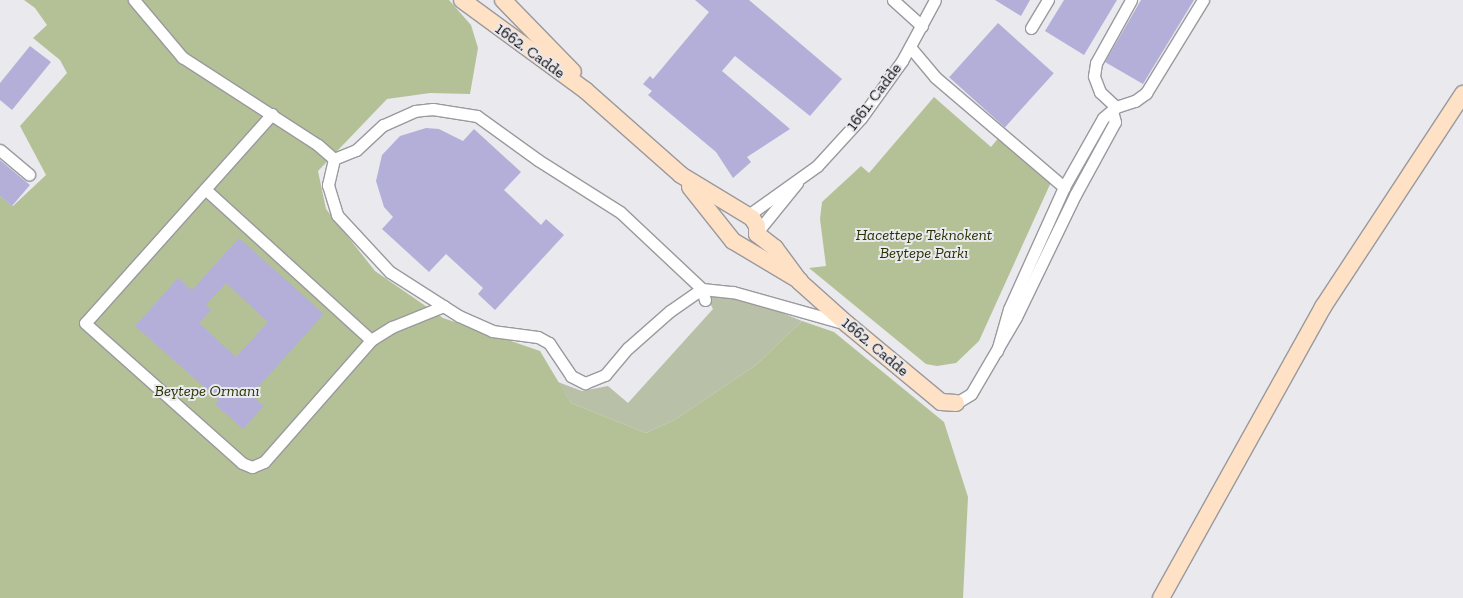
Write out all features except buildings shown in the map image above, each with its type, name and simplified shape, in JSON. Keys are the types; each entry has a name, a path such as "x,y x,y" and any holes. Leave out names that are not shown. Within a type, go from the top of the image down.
{"street":[{"path":"134,0 182,57 272,114 334,159"},
{"name":"1662. Cadde","path":"462,0 585,90 681,175 728,232 733,241 742,245 784,275 800,282"},
{"path":"476,12 484,9 494,0"},
{"name":"1662. Cadde","path":"503,0 572,70 585,90"},
{"path":"893,0 922,26"},
{"name":"1661. Cadde","path":"747,216 817,166 861,118 910,47 935,0"},
{"path":"1031,28 1048,0"},
{"path":"956,404 971,394 997,351 1115,122 1114,109 1100,92 1094,76 1096,63 1131,0"},
{"path":"997,351 1009,309 1064,187 1103,118 1114,109 1135,101 1146,94 1203,0"},
{"path":"910,47 934,77 1064,187"},
{"path":"1161,598 1323,308 1463,94"},
{"path":"334,159 356,150 383,125 415,111 433,109 477,116 538,160 620,212 702,288 705,300"},
{"path":"272,114 85,322 242,464 252,466 264,462 371,340 392,327 444,306"},
{"path":"5,157 29,174"},
{"path":"334,159 328,185 337,215 390,272 444,306 492,331 538,337 549,343 572,376 585,383 606,375 628,348 670,310 702,288 733,292 847,324"},
{"name":"1662. Cadde","path":"681,175 755,221 758,233 775,248 800,282 847,324 941,402 956,404"},
{"name":"1661. Cadde","path":"758,233 798,181"},
{"path":"205,189 371,340"},
{"path":"728,232 733,219 747,216"},
{"path":"742,245 752,242 758,233"}],"green space":[{"name":"Beytepe Ormanı","path":"24,0 449,0 471,25 478,48 470,94 430,93 387,99 318,171 326,209 375,271 443,318 540,351 571,403 646,433 676,419 756,365 802,321 834,332 944,422 968,497 963,598 0,598 0,196 13,206 46,175 20,126 67,73 60,60 33,38 47,25 35,8"},
{"name":"Hacettepe Teknokent Beytepe Parkı","path":"934,97 991,147 1000,136 1052,180 979,341 956,363 937,366 926,364 809,268 826,266 820,219 822,202 861,166 869,173"},
{"path":"719,294 760,304 802,321 756,365 676,419 646,433 571,403 558,382 582,391 608,386 628,403 713,309 708,299"}]}
